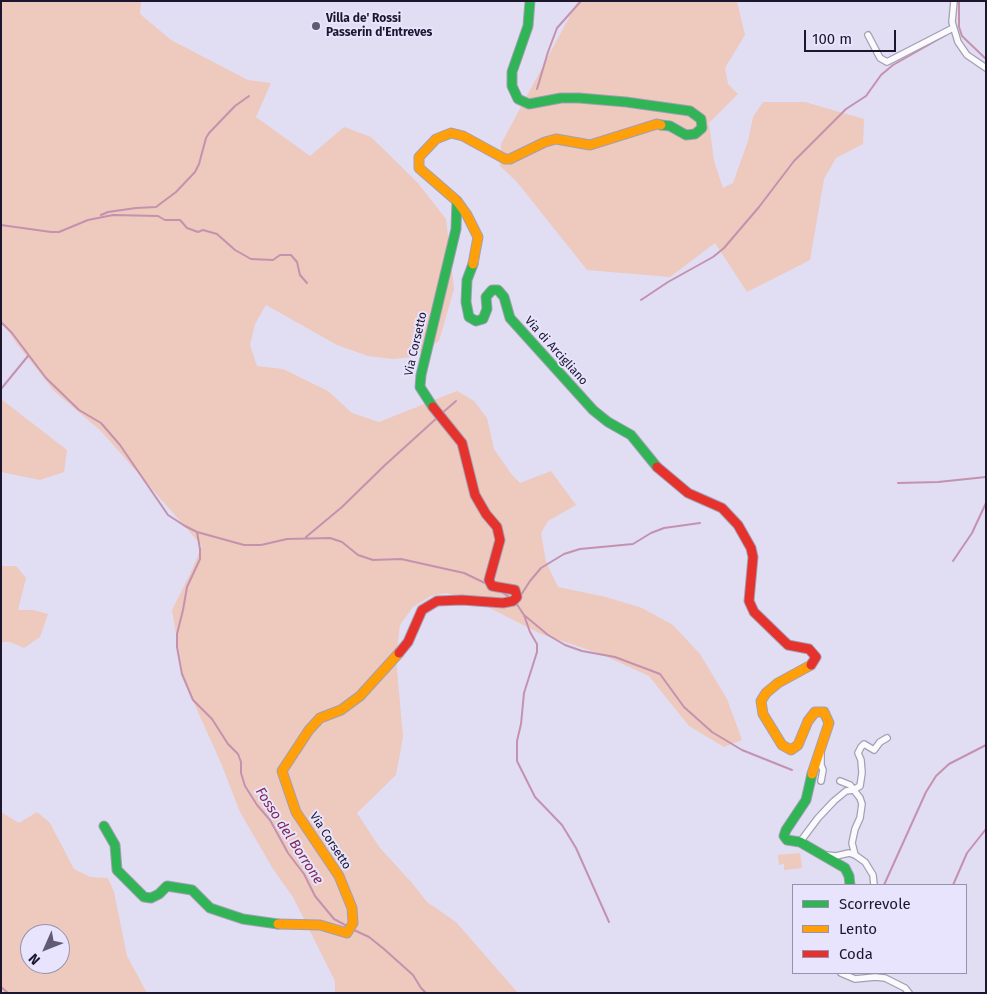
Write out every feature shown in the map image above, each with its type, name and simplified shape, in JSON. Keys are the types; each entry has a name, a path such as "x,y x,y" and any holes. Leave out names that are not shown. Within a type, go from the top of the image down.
{"street":[{"name":"Via di Arcigliano","path":"530,1 528,26 512,72 512,86 518,99 529,104 561,98 579,98 690,111 701,119 702,128 695,134 686,135 670,126 657,124 590,145 556,139 545,142 510,159 505,159 463,136 451,133 436,139 425,150 418,162 418,168 456,201 467,215 478,237 475,258 467,280 466,302 469,317 476,321 484,319 488,309 486,297 492,290 498,290 502,293 510,318 593,410 608,422 630,434 660,471 679,488 722,508 735,520 751,548 753,557 749,601 754,612 788,645 810,649 816,657 811,665 778,683 766,693 762,701 763,714 782,745 791,750 798,745 812,714 818,711 824,712 828,718 829,726 806,800 784,834 787,840 800,842"},
{"path":"954,1 952,14 953,28 962,49 972,60 986,68"},
{"path":"868,35 880,58 887,62 953,28"},
{"name":"Via Corsetto","path":"104,826 115,845 117,870 144,897 151,898 159,894 167,886 192,890 210,908 244,919 284,925 320,925 347,933 353,923 352,908 339,876 296,812 282,771 309,730 320,718 341,710 360,696 378,678 408,642 422,610 427,606 437,601 462,600 503,603 518,597 514,590 492,586 489,580 500,540 497,527 486,514 475,495 462,442 428,401 420,387 421,374 456,229 456,201"},
{"path":"850,884 845,868 800,842 834,801 846,791 860,786 862,773 861,760 858,753 861,747 864,744 874,750 880,742 887,738"},
{"path":"821,781 823,770 821,765 822,746"},
{"path":"840,781 850,785 860,798 862,804 860,818 855,828 852,843 855,855"},
{"path":"820,854 836,856 855,855 865,862 873,875 874,884"},
{"path":"843,974 855,979 885,978 905,988 909,993"}],"shaded area":[{"path":"1,1 141,1 140,14 171,40 248,80 271,83 256,117 310,156 344,127 371,137 417,182 446,219 454,289 439,341 413,357 393,359 368,356 337,345 266,305 255,324 250,345 257,366 283,369 328,391 352,413 379,422 457,391 474,401 487,418 494,449 512,475 520,483 551,471 576,505 548,521 541,533 546,562 558,587 606,597 642,608 673,625 700,654 727,699 742,740 724,747 689,726 649,676 601,654 541,634 476,601 446,593 431,596 413,607 400,625 396,659 403,737 396,775 357,813 380,848 427,902 456,922 518,993 335,993 335,981 293,897 273,869 240,812 221,763 184,681 172,610 202,546 101,431 54,391 17,344 1,320"},
{"path":"578,1 737,1 745,35 725,68 728,84 738,94 709,123 714,161 723,188 733,183 748,141 753,117 763,102 805,102 864,119 863,144 836,158 824,179 810,260 747,292 715,243 670,277 587,270 517,182 500,166 501,144"},
{"path":"1,399 67,450 64,472 40,480 1,472"},
{"path":"1,566 16,566 26,578 18,610 33,610 48,614 40,637 24,648 10,642 1,642"},
{"path":"1,812 19,823 37,812 50,823 74,869 90,877 108,878 114,892 127,956 147,993 1,993"},
{"path":"800,853 802,868 784,870 784,864 779,865 778,855"}],"waterway":[{"path":"537,89 557,28 581,1"},
{"path":"959,1 959,27 962,36 986,59"},
{"path":"641,300 668,282 713,257 724,248 759,207 794,161 846,109 866,96 881,75 893,65 946,35"},
{"path":"101,215 108,212 156,207 176,192 195,172 209,133 235,106 249,96"},
{"path":"1,225 59,232 88,220 113,215 158,216 165,220 180,220 187,228 198,232 203,230 217,234 235,250 251,259 273,260 280,255 291,255 297,262 300,275 307,283"},
{"path":"1,322 12,333 46,378 79,410 101,423 120,445 168,515 185,526 197,532 244,545 261,545 287,539 330,538 342,542 358,555 373,560 401,559 464,573 487,584"},
{"path":"1,389 28,356"},
{"path":"441,414 456,401"},
{"path":"306,537 342,507 438,417"},
{"path":"898,483 938,482 986,477"},
{"path":"953,561 972,533 986,503"},
{"path":"521,595 541,568 564,554 580,549 633,544 651,533 664,528 700,523"},
{"name":"Fosso del Borrone","path":"197,532 200,559 187,587 177,634 177,647 182,674 193,700 212,719 228,744 238,754 245,786 257,805 270,820 288,853 304,874 315,896 334,919 347,926"},
{"path":"500,591 511,598"},
{"path":"516,603 524,615 548,635 565,645 582,651 615,657 660,674 684,707 712,732 742,750 792,770"},
{"path":"524,615 537,644 537,652 524,693 521,724 517,741 517,761 535,797 562,825 576,848 609,922"},
{"path":"884,884 926,792 936,776 949,764 986,745"},
{"path":"953,884 967,853 986,829"},
{"name":"Fosso del Borrone","path":"354,930 369,937 384,949 413,975 426,993"},
{"path":"1,987 8,993"}],"traffic: fast":[{"path":"530,1 528,26 512,72 512,86 518,99 529,104 561,98 579,98 690,111 701,119 702,128 695,134 686,135 670,126 661,125"},
{"path":"433,407 420,387 421,375 456,229 457,201"},
{"path":"473,264 467,280 466,302 469,317 476,321 483,319 487,309 486,297 492,290 498,290 504,297 510,318 593,410 608,422 631,435 657,467"},
{"path":"812,774 806,800 784,836 787,840 800,842 845,868 850,884"},
{"path":"104,826 115,845 117,870 144,897 151,898 159,894 167,886 192,890 210,908 243,919 278,924"}],"traffic: slow":[{"path":"473,264 478,237 467,215 457,201 419,168 419,157 436,139 451,133 463,136 505,159 510,159 545,142 556,139 590,145 657,124 661,125"},
{"path":"278,924 320,925 347,933 353,923 352,908 339,876 296,812 282,771 309,730 320,718 341,710 360,696 399,653"},
{"path":"811,665 778,683 766,693 761,701 763,714 782,745 791,750 798,745 808,721 815,712 824,712 829,723 812,774"}],"traffic: jam":[{"path":"399,653 408,642 422,610 437,601 462,600 503,603 513,601 517,597 515,590 492,586 489,580 500,540 497,527 486,514 475,495 462,443 433,407"},
{"path":"657,467 688,493 722,508 738,525 751,548 753,557 749,601 754,612 788,645 809,649 816,657 811,665"}],"place":[{"name":"Villa de' Rossi Passerin d'Entreves","path":"316,26"}]}
